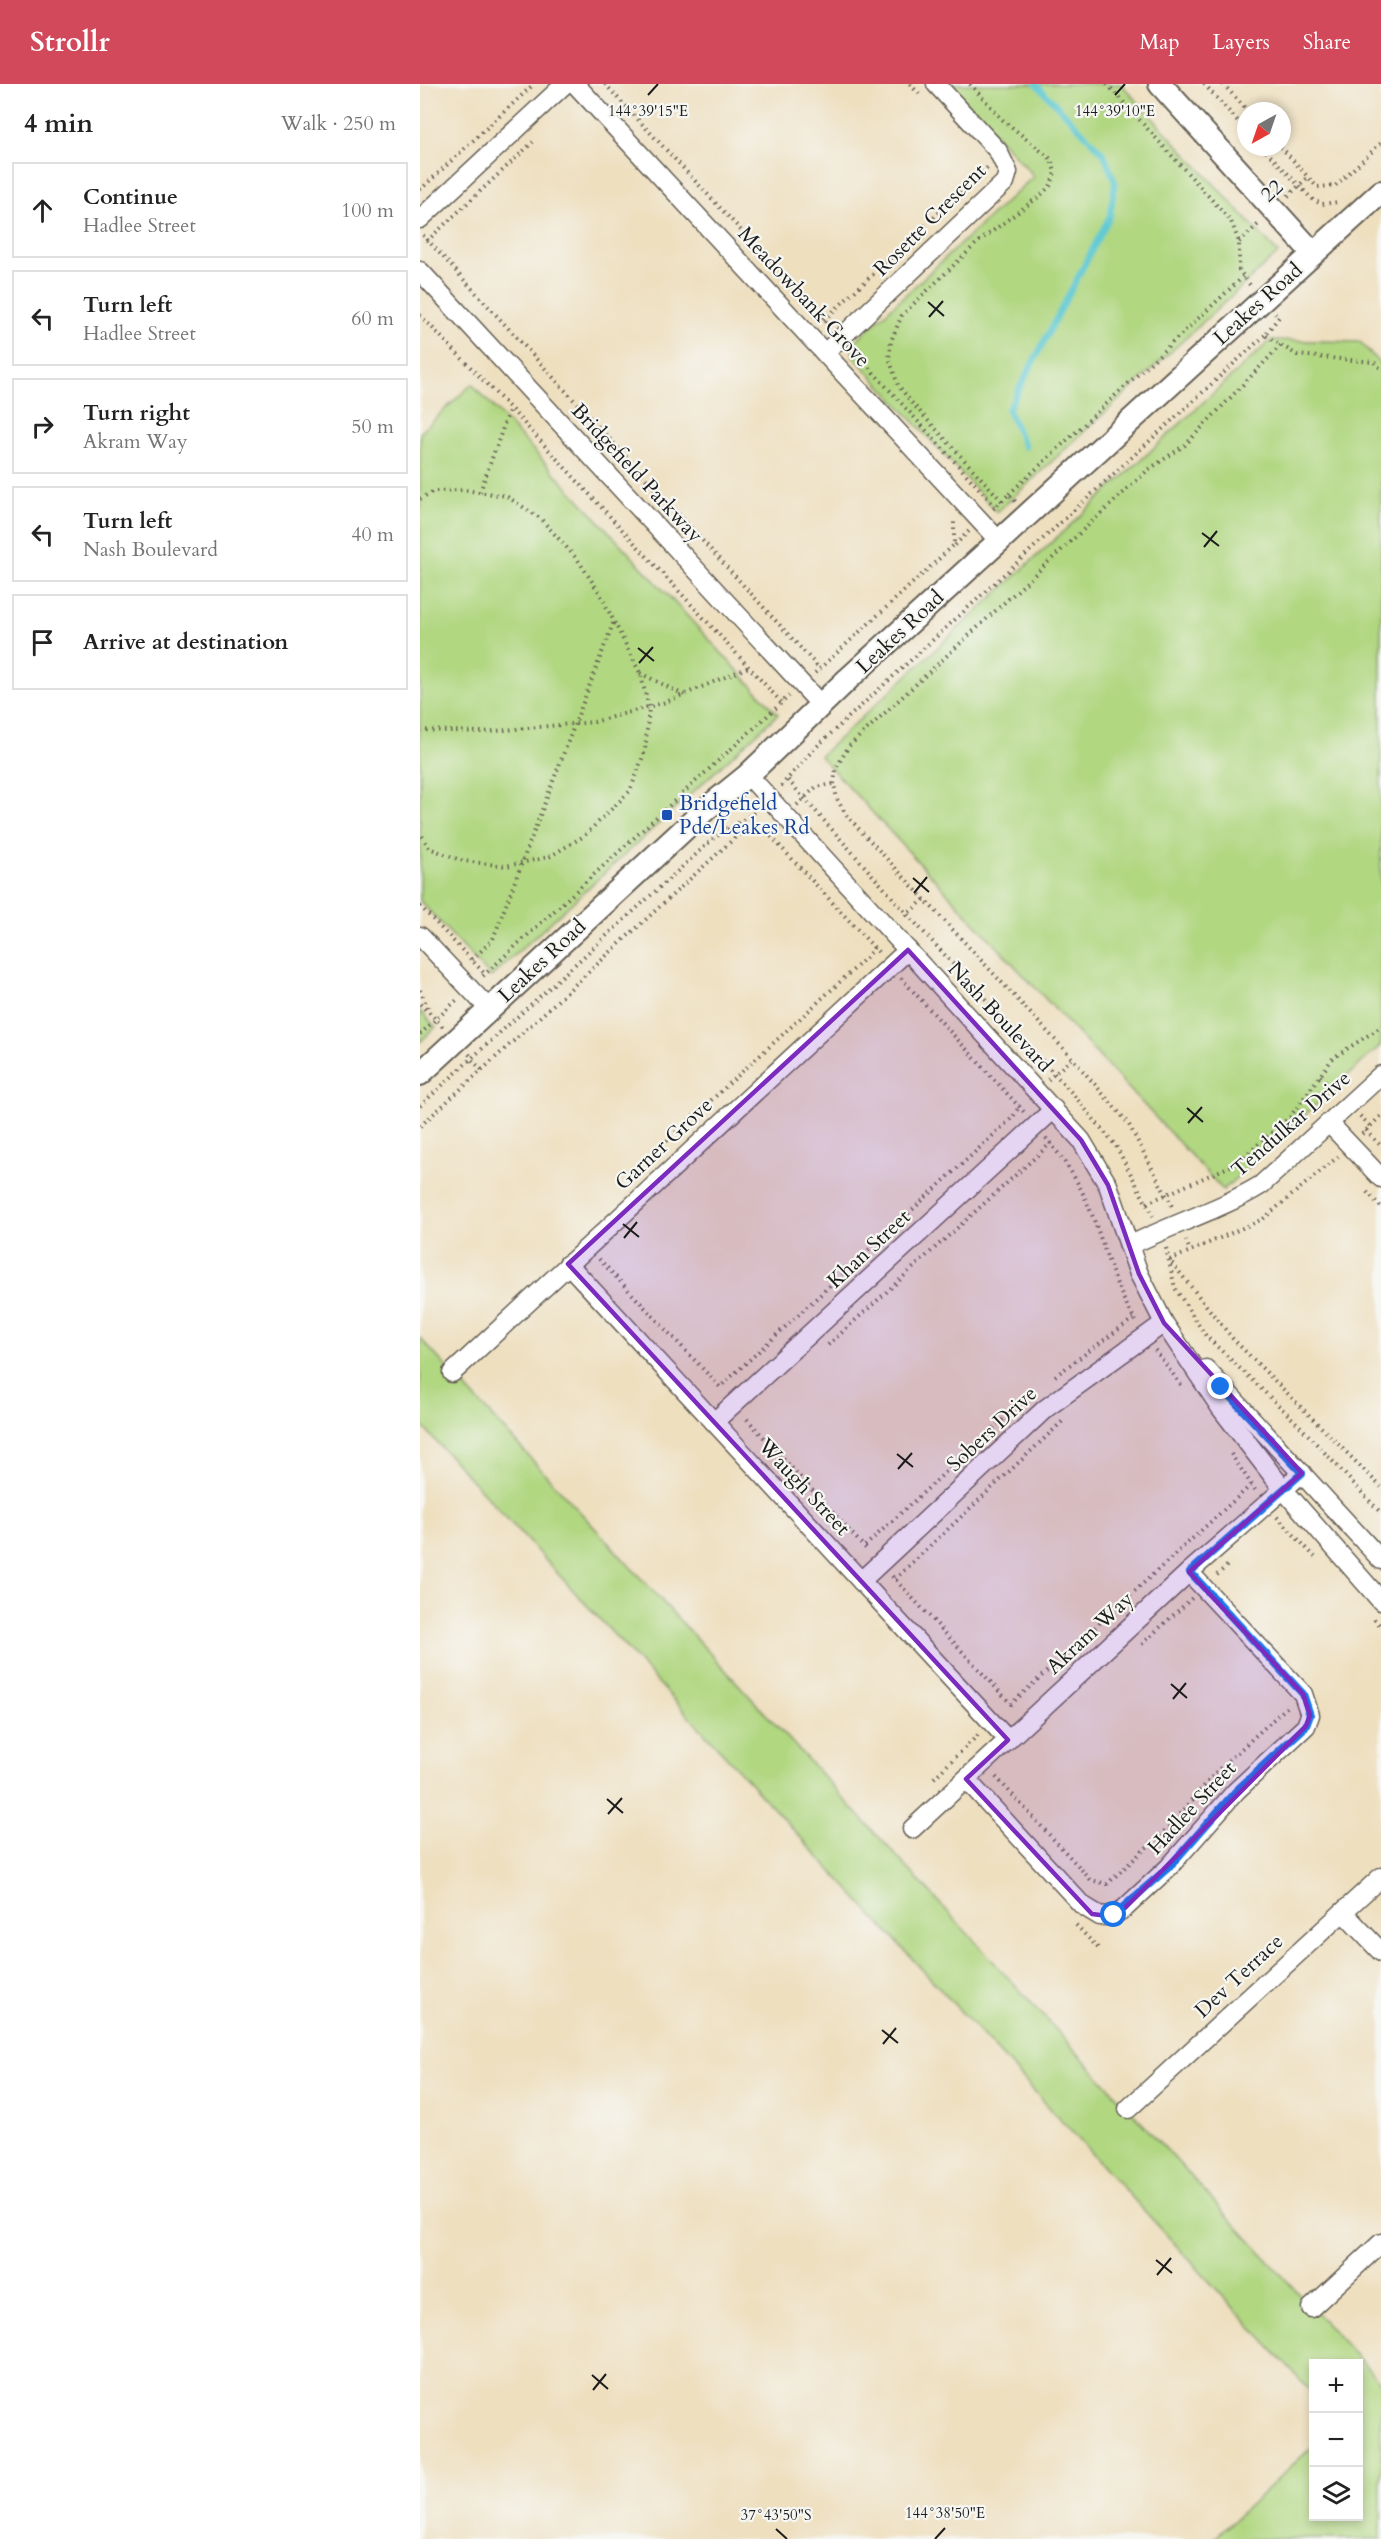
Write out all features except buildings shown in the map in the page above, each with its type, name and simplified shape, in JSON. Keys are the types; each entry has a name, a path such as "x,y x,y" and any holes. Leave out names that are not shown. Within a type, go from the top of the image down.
{"street":[{"path":"420,219 565,84"},
{"name":"Meadowbank Grove","path":"575,84 999,541"},
{"name":"Rosette Crescent","path":"825,353 1005,182 1008,172 1000,155 936,84"},
{"path":"1160,84 1313,253"},
{"name":"Leakes Road","path":"420,1074 706,808 748,775 999,541 1381,192"},
{"name":"Bridgefield Parkway","path":"420,271 821,705"},
{"name":"Nash Boulevard","path":"748,775 1080,1140 1102,1175 1119,1212 1129,1246 1149,1296 1164,1323 1220,1407 1377,1609"},
{"path":"420,936 489,1009"},
{"name":"Garner Grove","path":"452,1373 908,950"},
{"name":"Tendulkar Drive","path":"1129,1246 1179,1222 1239,1199 1261,1185 1381,1075"},
{"name":"Khan Street","path":"714,1422 1054,1109"},
{"path":"1329,1123 1381,1178"},
{"name":"Waugh Street","path":"568,1264 1008,1740"},
{"name":"Nash Boulevard","path":"1164,1323 1381,1560"},
{"name":"Sobers Drive","path":"861,1581 1045,1409 1164,1323"},
{"name":"Akram Way","path":"912,1829 1190,1572 1302,1473"},
{"name":"Hadlee Street","path":"966,1779 1082,1905 1100,1916 1114,1915 1125,1908 1169,1867 1236,1791 1306,1726 1310,1715 1303,1694 1190,1572"},
{"name":"Dev Terrace","path":"1128,2109 1381,1877"},
{"path":"1343,1912 1381,1952"},
{"path":"1311,2308 1381,2243"}],"path":[{"path":"420,190 534,84"},
{"path":"605,84 995,506"},
{"path":"420,1034 1002,501 898,385 890,358 891,341 902,315 978,242 1051,185 1055,171 1051,159 1003,120 970,84"},
{"path":"420,1106 725,829 758,810 770,799 821,742 1265,335 1279,317 1239,270 1239,242 1231,221 1107,84"},
{"path":"1204,84 1237,120"},
{"path":"1223,84 1240,102"},
{"path":"427,241 539,137"},
{"name":"22","path":"1239,242 1308,177 1317,187 1335,186 1381,143"},
{"path":"824,320 1000,155"},
{"path":"1270,156 1313,200 1323,204 1344,199"},
{"path":"1289,156 1308,177"},
{"path":"420,233 819,668"},
{"path":"1009,494 1243,277"},
{"path":"420,315 510,408 782,703"},
{"path":"1265,335 1297,356 1374,362 1381,369"},
{"path":"1190,1251 1166,1194 1128,1123 1072,1058 847,816 837,799 834,783 836,768 849,746 1148,470 1185,445 1281,345"},
{"path":"480,492 510,408"},
{"path":"420,498 434,491 480,492 506,496 540,518 578,560 614,621 640,673 649,707 645,751 630,791 584,836 549,857 506,866 463,861 429,848 420,832"},
{"path":"947,512 955,520 954,545"},
{"path":"472,960 494,939 614,621"},
{"path":"420,730 483,732 594,722 684,695 749,667"},
{"path":"640,673 684,695"},
{"path":"787,780 1054,1074 1116,1146 1147,1203 1235,1164 1290,1117 1333,1058 1381,1027"},
{"path":"687,788 725,829 740,833 767,832 816,787 834,783"},
{"path":"767,832 1019,1106 1066,1162 1088,1205 1108,1267 1130,1312 1187,1393"},
{"path":"420,1126 740,833"},
{"path":"658,1149 866,958 907,914 925,899"},
{"path":"420,906 485,974"},
{"path":"420,990 430,1013"},
{"path":"420,1004 482,1070"},
{"path":"599,1259 720,1387 1013,1117 1019,1106 1072,1058"},
{"path":"1170,1260 1263,1219 1312,1181 1381,1116"},
{"path":"1366,1130 1381,1146"},
{"path":"1170,1260 1233,1339 1381,1487"},
{"path":"1170,1260 1176,1288 1206,1336 1298,1424 1381,1513"},
{"path":"1148,1358 1156,1352"},
{"path":"895,1579 1069,1416"},
{"path":"747,1419 1011,1704"},
{"path":"1226,1447 1266,1505 1323,1566"},
{"path":"934,1778 991,1722 1251,1485"},
{"path":"1377,1609 1381,1626"},
{"path":"996,1777 1091,1880 1107,1884 1173,1823 1216,1772 1290,1704"}],"highlighted area":[{"path":"908,950 1081,1140 1108,1185 1139,1274 1164,1323 1302,1473 1189,1572 1303,1694 1310,1715 1306,1726 1125,1908 1108,1916 1092,1914 966,1779 1008,1740 568,1264"}],"green space":[{"path":"949,84 1121,84 1278,253 997,512 853,356 853,343 1034,176"},
{"path":"1271,340 1360,342 1381,365 1381,1045 1223,1190 820,756"},
{"path":"472,384 778,714 491,977 420,901 420,433"},
{"path":"420,1011 436,1027 420,1042"},
{"path":"420,1338 1359,2359 1309,2359 1309,2390 420,1424"},
{"path":"1363,2363 1381,2383 1381,2539 1213,2539 1309,2450 1309,2521 1363,2521"}],"waterway":[{"path":"1025,447 1008,410 1110,216 1115,182 1104,154 1036,84"}],"place":[{"name":"Bridgefield Pde/Leakes Rd","path":"667,815"}],"route":[{"path":"1114,1915 1125,1908 1169,1867 1236,1791 1306,1726 1310,1715 1303,1694 1190,1572 1302,1473 1221,1387"}]}
